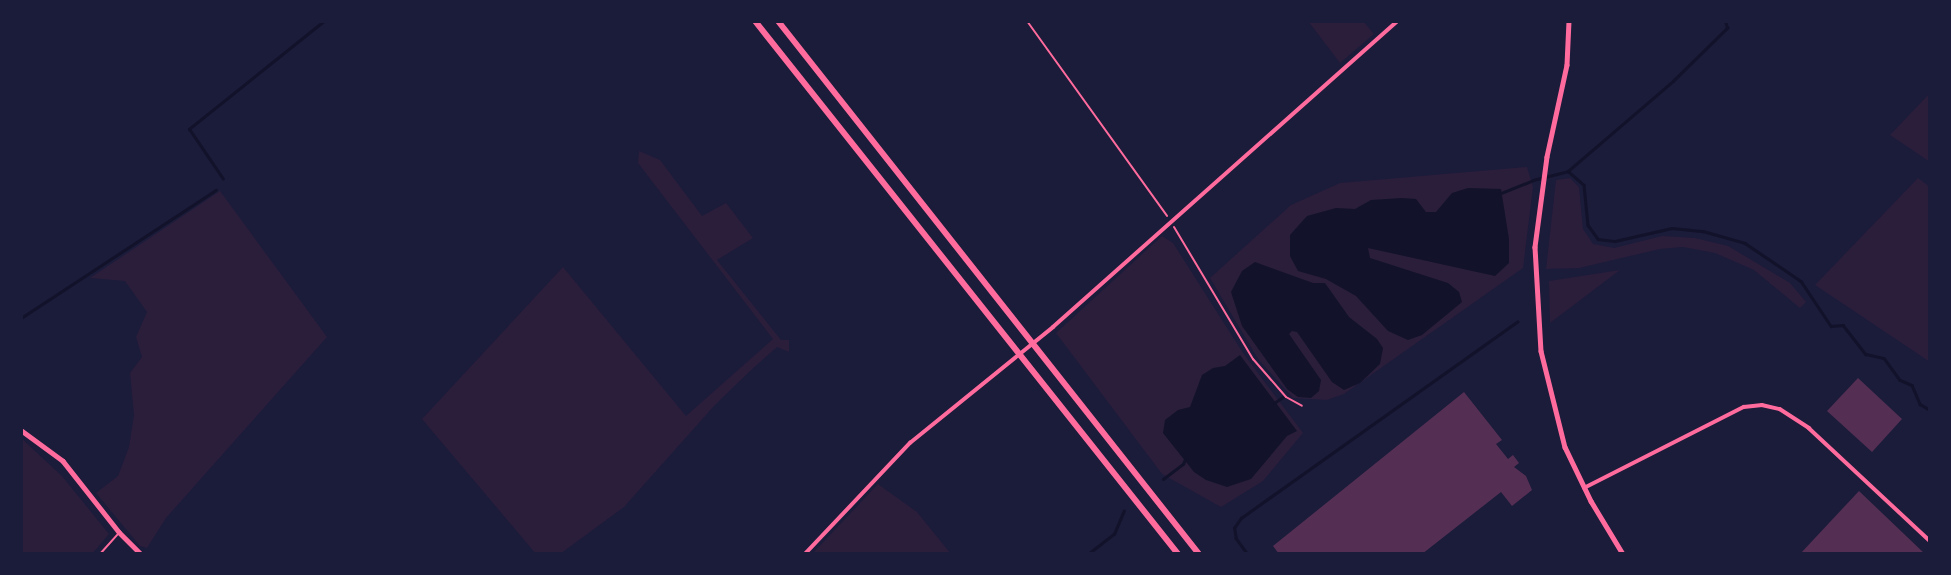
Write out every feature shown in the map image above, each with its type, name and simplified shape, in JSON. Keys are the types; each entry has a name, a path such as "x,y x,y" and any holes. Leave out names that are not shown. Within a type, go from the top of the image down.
{"highway":[{"path":"755,21 1178,554"},
{"path":"778,21 1199,554"}],"street":[{"path":"805,554 910,443 995,371 1053,327 1398,21"},
{"path":"1569,21 1567,65 1547,157 1535,247 1541,351 1555,416 1584,488 1623,554"},
{"path":"1584,488 1744,407 1762,405 1780,409 1809,428 1930,541"},
{"path":"21,430 63,461 119,532 141,554"}],"lane":[{"path":"100,554 119,532"}],"path":[{"path":"1027,21 1171,222 1239,338 1286,397 1301,406"}],"shaded area":[{"path":"1308,21 1363,21 1374,34 1340,63"},
{"path":"1930,93 1930,162 1890,135"},
{"path":"639,151 660,160 702,216 726,203 753,238 717,260 781,340 789,340 789,352 777,347 750,371 714,406 624,507 560,554 536,554 422,419 563,267 686,416 773,339 638,163"},
{"path":"1527,167 1533,187 1523,268 1344,394 1327,400 1293,398 1258,359 1210,278 1291,205 1340,183"},
{"path":"1570,178 1579,187 1583,229 1593,244 1614,248 1662,236 1695,238 1728,246 1790,283 1806,302 1800,308 1754,270 1715,253 1683,247 1660,249 1579,268 1546,269 1556,180"},
{"path":"1918,178 1930,187 1930,362 1815,285"},
{"path":"1468,188 1501,189 1509,239 1509,263 1495,276 1368,248 1370,258 1448,283 1459,292 1462,302 1422,335 1408,340 1388,331 1356,296 1326,279 1298,271 1290,256 1290,235 1307,216 1336,208 1355,209 1371,200 1402,198 1416,199 1426,212 1436,212 1452,193"},
{"path":"220,191 327,337 166,518 147,548 140,546 96,493 118,476 129,447 134,415 130,373 142,357 136,337 147,312 125,281 90,278"},
{"path":"1162,236 1173,243 1243,353 1303,433 1263,481 1221,507 1162,474 1056,333"},
{"path":"1255,262 1313,283 1325,283 1349,317 1377,339 1383,348 1380,364 1360,383 1344,390 1332,382 1297,332 1292,331 1289,334 1321,380 1319,391 1311,398 1298,397 1287,389 1242,326 1231,292 1242,271"},
{"path":"1620,270 1550,323 1549,281"},
{"path":"1240,355 1297,431 1287,436 1251,479 1227,487 1206,480 1194,472 1163,433 1165,420 1178,410 1190,407 1202,375 1213,368 1225,366"},
{"path":"21,438 62,476 109,534 92,554 21,554"},
{"path":"878,484 917,512 951,554 812,554"}],"building":[{"path":"1858,378 1902,419 1872,452 1827,411"},
{"path":"1464,392 1502,440 1496,444 1508,459 1513,455 1519,463 1514,467 1526,476 1532,490 1512,506 1501,492 1422,554 1279,554 1273,546"},
{"path":"1859,491 1925,554 1800,554"}],"waterway":[{"path":"223,179 189,129 324,21"},
{"path":"1499,194 1533,180 1568,171 1673,81 1727,28 1725,21"},
{"path":"1568,171 1584,185 1588,225 1598,239 1615,241 1672,228 1703,231 1745,243 1801,281 1831,326 1843,325 1866,354 1884,358 1900,380 1912,385 1920,404 1930,410"},
{"path":"21,318 216,190"},
{"path":"1247,554 1236,539 1234,528 1241,518 1517,322"},
{"path":"1274,403 1283,397"},
{"path":"1163,479 1183,464 1186,457"},
{"path":"1088,554 1114,534 1124,511"}]}
